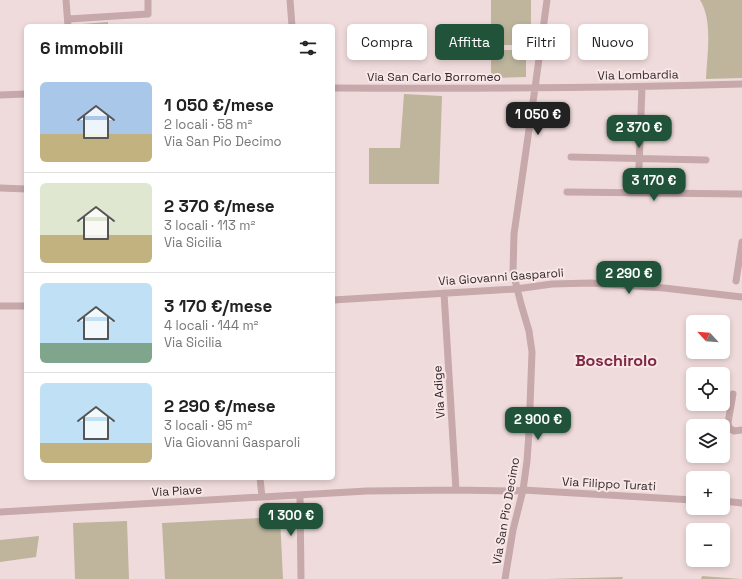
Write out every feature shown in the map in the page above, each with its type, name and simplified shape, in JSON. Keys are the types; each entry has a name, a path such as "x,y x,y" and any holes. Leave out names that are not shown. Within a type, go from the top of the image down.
{"street":[{"path":"66,0 68,22 148,14 148,0"},
{"path":"290,0 292,24"},
{"path":"535,88 547,0"},
{"name":"Via Lombardia","path":"535,88 742,84"},
{"path":"638,192 642,87"},
{"name":"Via San Carlo Borromeo","path":"335,88 535,88"},
{"name":"Via San Pio Decimo","path":"505,579 513,530 523,490 530,432 532,352 529,331 516,288 513,272 514,234 535,88"},
{"path":"0,95 24,94"},
{"path":"571,157 706,160"},
{"path":"0,188 24,190"},
{"path":"567,192 742,194"},
{"path":"736,281 742,242"},
{"name":"Via Giovanni Gasparoli","path":"335,300 516,288 552,284 591,283 664,288 742,297"},
{"name":"Via Adige","path":"444,293 456,490"},
{"path":"0,306 24,306"},
{"path":"732,394 728,422 729,428 734,431 742,430"},
{"path":"260,480 262,496"},
{"name":"Via Piave","path":"0,512 262,496 392,490 523,490"},
{"name":"Via Filippo Turati","path":"523,490 686,500"},
{"path":"300,494 301,579"},
{"path":"730,502 742,503"}],"shaded area":[{"path":"491,0 531,0 531,24 512,24 512,45 504,45 504,24 491,24"},
{"path":"700,0 742,0 742,78 706,79 708,27 707,17"},
{"path":"108,22 108,24 82,24"},
{"path":"504,50 512,50 512,60 526,60 526,77 491,78 491,60 504,60"},
{"path":"404,94 442,96 439,184 369,184 369,148 400,148"},
{"path":"280,517 283,579 165,579 162,523"},
{"path":"127,521 129,579 75,579 73,523"},
{"path":"39,536 36,557 0,562 0,540"},
{"path":"702,576 741,579 701,579"},
{"path":"623,577 622,579 546,579"}],"district":[{"name":"Boschirolo","path":"616,360"}]}
